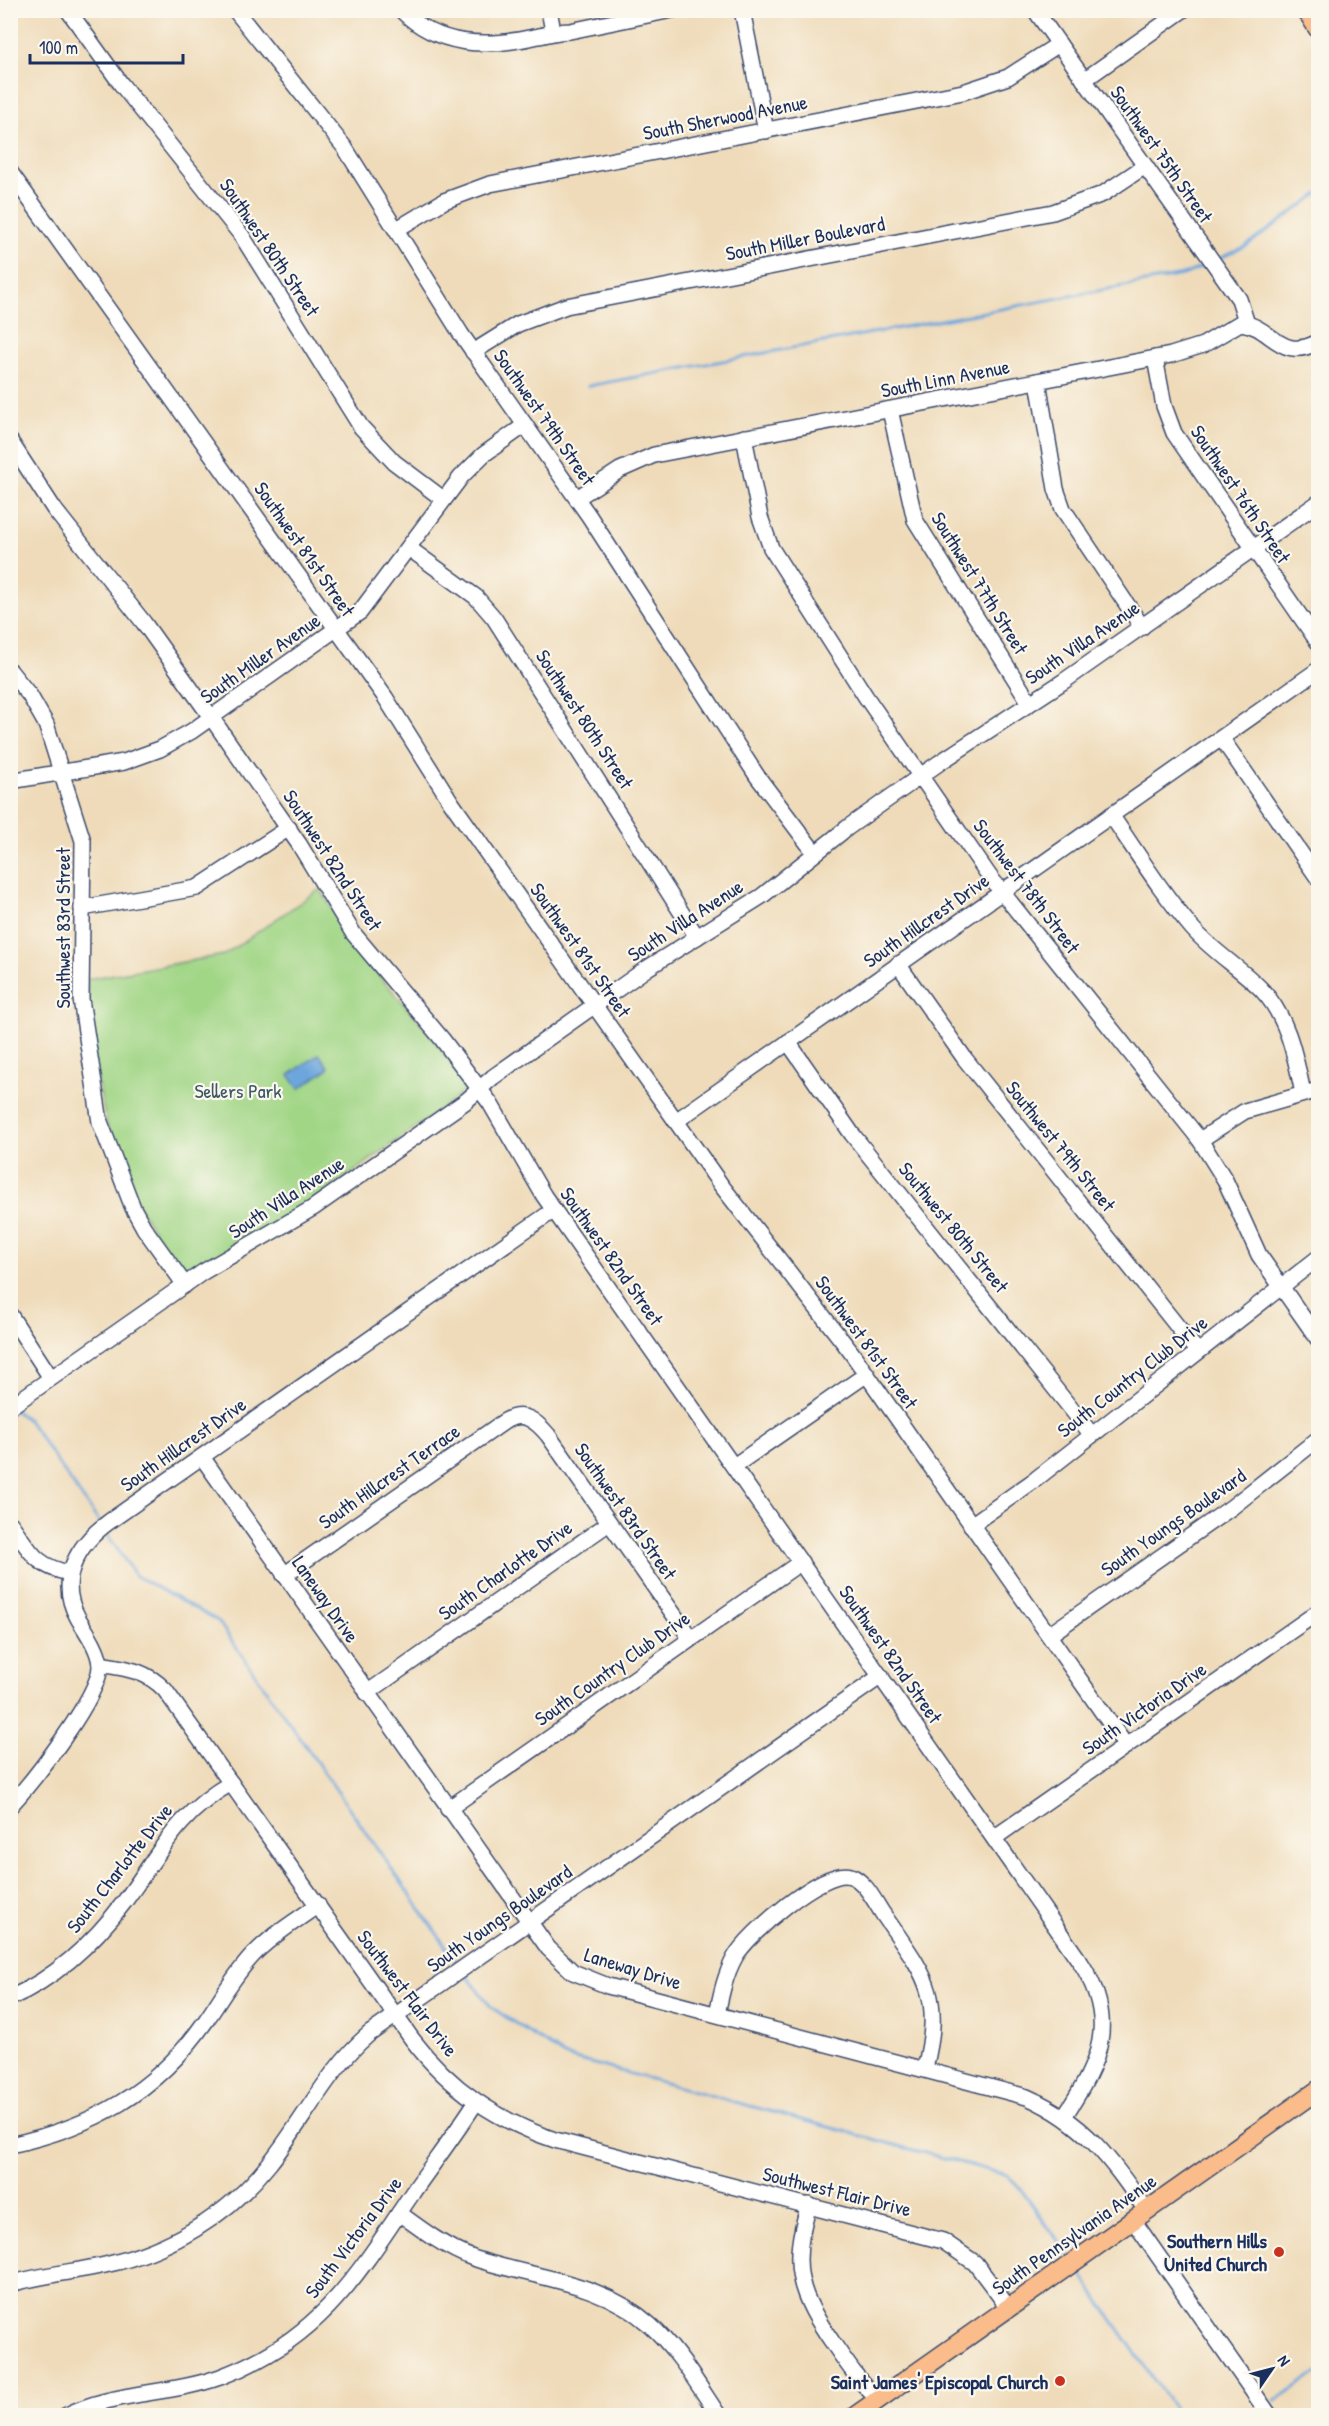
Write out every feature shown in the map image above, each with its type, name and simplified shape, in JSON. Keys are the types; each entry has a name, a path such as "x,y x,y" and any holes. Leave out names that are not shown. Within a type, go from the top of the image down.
{"main road":[{"path":"1306,10 1318,28"},
{"name":"South Pennsylvania Avenue","path":"855,2415 1318,2090"}],"street":[{"name":"Southwest 80th Street","path":"68,10 116,77 248,245 361,427 394,462 443,499"},
{"name":"Southwest 79th Street","path":"235,10 340,142 473,352 577,498 757,776 815,853"},
{"path":"401,10 428,31 463,43 494,44 672,10"},
{"path":"549,10 553,31"},
{"path":"742,10 766,131"},
{"name":"Southwest 75th Street","path":"1035,10 1242,304 1247,324"},
{"path":"1084,80 1183,10"},
{"name":"South Sherwood Avenue","path":"397,229 444,201 490,184 963,92 1008,77 1059,44"},
{"name":"South Miller Boulevard","path":"473,352 526,320 566,306 1053,212 1103,194 1145,166"},
{"name":"Southwest 81st Street","path":"10,172 399,717 451,802 676,1121 742,1213 828,1320 867,1374 1126,1746"},
{"name":"South Linn Avenue","path":"577,498 620,470 644,458 1155,358 1193,349 1238,324 1247,324"},
{"path":"1247,324 1286,347 1301,348 1318,342"},
{"name":"Southwest 76th Street","path":"1155,358 1164,406 1174,433 1318,642"},
{"path":"1038,381 1056,489 1063,508 1142,627"},
{"name":"Southwest 77th Street","path":"890,410 915,520 1030,703"},
{"name":"South Miller Avenue","path":"10,781 146,755 173,743 212,717 337,630 367,606 410,549 443,499 478,460 525,425"},
{"name":"Southwest 78th Street","path":"744,437 760,517 771,548 920,776 1002,892 1200,1140 1225,1180 1253,1245 1318,1339"},
{"name":"Southwest 82nd Street","path":"10,441 54,509 144,623 212,717 289,828 353,933 442,1038 480,1088 554,1210 1081,1963 1098,1997 1102,2021 1098,2058 1065,2115"},
{"name":"South Villa Avenue","path":"14,1404 185,1285 306,1213 594,1005 762,896 815,853 920,776 1142,627 1318,503"},
{"name":"Southwest 80th Street","path":"410,549 476,597 494,618 697,937"},
{"name":"South Hillcrest Drive","path":"676,1121 1318,670"},
{"name":"Southwest 83rd Street","path":"10,671 42,716 83,841 81,999 100,1122 133,1208 185,1285"},
{"path":"1222,739 1318,878"},
{"path":"1111,816 1185,920 1206,942 1260,988 1273,1004 1311,1092 1245,1111 1200,1140"},
{"path":"82,908 198,888 289,828"},
{"name":"Southwest 79th Street","path":"898,964 965,1059 1197,1351"},
{"name":"Southwest 80th Street","path":"788,1042 859,1143 1092,1435"},
{"name":"South Hillcrest Drive","path":"69,1574 77,1554 89,1538 110,1521 554,1210"},
{"name":"South Country Club Drive","path":"971,1524 1092,1435 1318,1258"},
{"path":"10,1315 51,1378"},
{"path":"734,1466 867,1374"},
{"name":"Southwest 83rd Street","path":"520,1416 530,1418 542,1427 691,1639"},
{"name":"South Hillcrest Terrace","path":"284,1575 488,1432 510,1418 520,1416"},
{"name":"South Youngs Boulevard","path":"1049,1635 1232,1507 1318,1439"},
{"name":"Laneway Drive","path":"202,1457 529,1923 554,1957 567,1968 584,1978 1027,2097 1065,2115 1110,2160 1140,2215"},
{"path":"10,1523 41,1564 49,1569 69,1574 74,1611 90,1638 100,1664 96,1681 80,1711 10,1806"},
{"name":"South Charlotte Drive","path":"367,1693 609,1523"},
{"name":"South Country Club Drive","path":"448,1809 801,1563"},
{"name":"South Victoria Drive","path":"994,1838 1318,1612"},
{"name":"Southwest Flair Drive","path":"100,1664 139,1671 157,1681 396,2016 436,2068 476,2102 515,2126 555,2140 923,2235 950,2244 975,2263 1008,2307"},
{"name":"South Youngs Boulevard","path":"10,2284 138,2256 179,2239 215,2216 247,2188 269,2164 349,2053 396,2016 881,1676"},
{"name":"South Charlotte Drive","path":"10,1998 57,1972 93,1939 125,1900 173,1829 196,1806 231,1783"},
{"path":"717,2014 726,1978 735,1957 748,1939 776,1915 823,1882 840,1875 851,1876 868,1892 927,1980 934,2019 925,2068"},
{"path":"10,2145 44,2138 81,2125 117,2106 144,2087 191,2040 255,1953 318,1905"},
{"name":"South Victoria Drive","path":"65,2415 98,2402 203,2382 271,2353 327,2310 355,2276 476,2102"},
{"path":"809,2205 798,2251 802,2290 812,2311 832,2342 864,2386 878,2399"},
{"path":"399,2213 463,2254 584,2287 627,2309 657,2332 720,2415"},
{"path":"1140,2215 1270,2415"}],"green space":[{"name":"Sellers Park","path":"320,889 361,955 425,1028 466,1082 467,1090 305,1207 193,1272 183,1271 156,1235 133,1196 111,1137 91,1040 87,979 224,955"}],"water":[{"path":"319,1054 329,1068 299,1089 289,1075"}],"waterway":[{"path":"1216,260 1246,246 1318,194"},
{"path":"588,386 1183,275 1207,265"},
{"path":"15,1411 28,1420 99,1522"},
{"path":"104,1530 136,1576 218,1621 459,1965"},
{"path":"465,1973 491,2007 564,2056 1007,2175 1020,2188 1069,2256"},
{"path":"1076,2267 1179,2416"},
{"path":"1274,2401 1318,2372"}],"place":[{"name":"Southern Hills United Church","path":"1279,2252"},
{"name":"Saint James' Episcopal Church","path":"1060,2381"}]}
